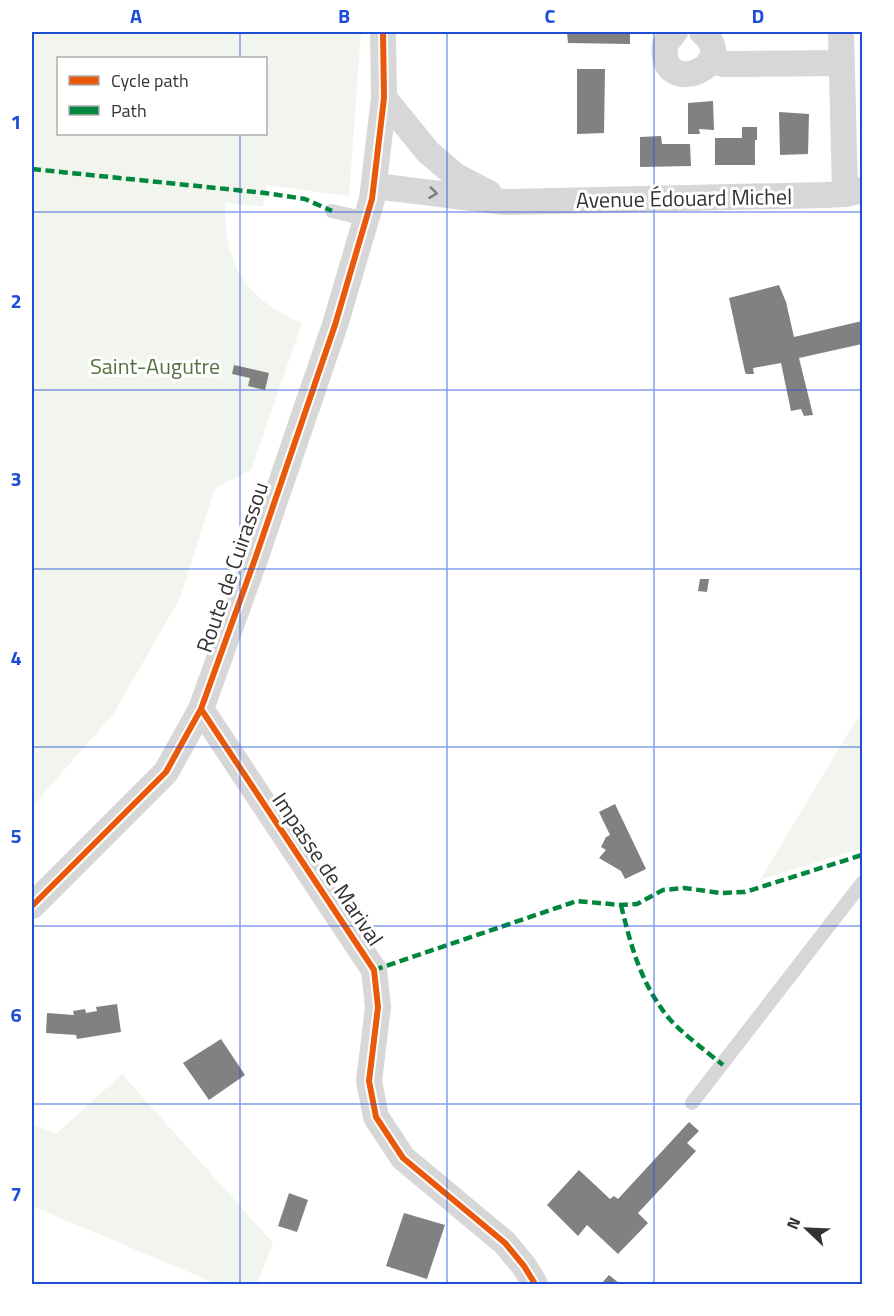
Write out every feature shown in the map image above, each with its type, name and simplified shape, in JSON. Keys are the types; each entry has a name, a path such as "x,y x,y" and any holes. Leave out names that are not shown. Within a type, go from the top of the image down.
{"street":[{"name":"Route de Cuirassou","path":"32,906 166,772 201,709 335,324 375,186 384,98 383,32"},
{"path":"675,32 669,37 664,52 666,60 676,72 692,75 706,68 710,61 712,46 702,32"},
{"path":"710,61 724,64 847,48 854,192"},
{"name":"Avenue Édouard Michel","path":"384,98 428,152 456,176 505,202"},
{"name":"Avenue Édouard Michel","path":"375,186 505,202 854,192"},
{"name":"Impasse de Marival","path":"201,709 374,970 378,1007 369,1081 376,1117 403,1158 505,1243 535,1284"}],"lane":[{"path":"332,211 366,219"},
{"path":"692,1103 862,883"}],"green space":[{"name":"Saint-Augutre","path":"32,32 361,32 349,196 266,185 263,207 225,203 229,244 242,277 252,291 266,303 302,323 251,470 215,488 180,598 114,713 32,807"},
{"path":"862,718 862,848 760,880 857,719"},
{"path":"122,1074 273,1243 257,1284 217,1284 32,1206 32,1124 56,1134"}],"building":[{"path":"567,32 630,32 630,44 568,43"},
{"path":"577,69 605,69 604,133 577,134"},
{"path":"713,101 714,130 699,129 700,134 688,134 688,103"},
{"path":"779,112 809,114 808,154 780,155"},
{"path":"742,127 757,127 755,165 715,165 715,138 742,138"},
{"path":"661,136 662,144 690,144 691,166 640,167 640,137"},
{"path":"779,285 786,302 794,337 862,321 862,344 799,358 813,415 804,416 801,409 791,411 781,363 753,368 754,374 745,372 729,298"},
{"path":"234,365 269,373 265,390 248,386 250,378 232,374"},
{"path":"700,579 709,579 707,592 698,591"},
{"path":"615,804 646,869 625,879 621,871 599,858 606,850 601,847 606,837 610,835 599,812"},
{"path":"117,1004 121,1032 77,1039 76,1035 46,1033 47,1013 74,1015 73,1011 85,1009 86,1013 97,1011 96,1007"},
{"path":"221,1039 245,1075 209,1100 183,1063"},
{"path":"689,1122 699,1131 687,1143 696,1151 638,1213 648,1223 618,1254 587,1225 578,1236 547,1205 579,1170 610,1199 614,1196 618,1199"},
{"path":"289,1193 308,1200 297,1232 278,1226"},
{"path":"404,1213 445,1225 427,1279 386,1266"},
{"path":"609,1275 620,1284 601,1284"}],"marked path":[{"path":"32,169 265,193 305,199 332,211"},
{"path":"374,970 577,901 637,904 663,890 684,888 721,893 745,892 862,855"},
{"path":"621,905 638,963 658,1003 679,1028 723,1065"}],"cycle path":[{"path":"32,906 166,772 201,709 335,325 372,199 384,98 383,32"},
{"path":"201,709 374,970 378,1007 369,1081 376,1117 403,1158 505,1243 535,1284"}]}
